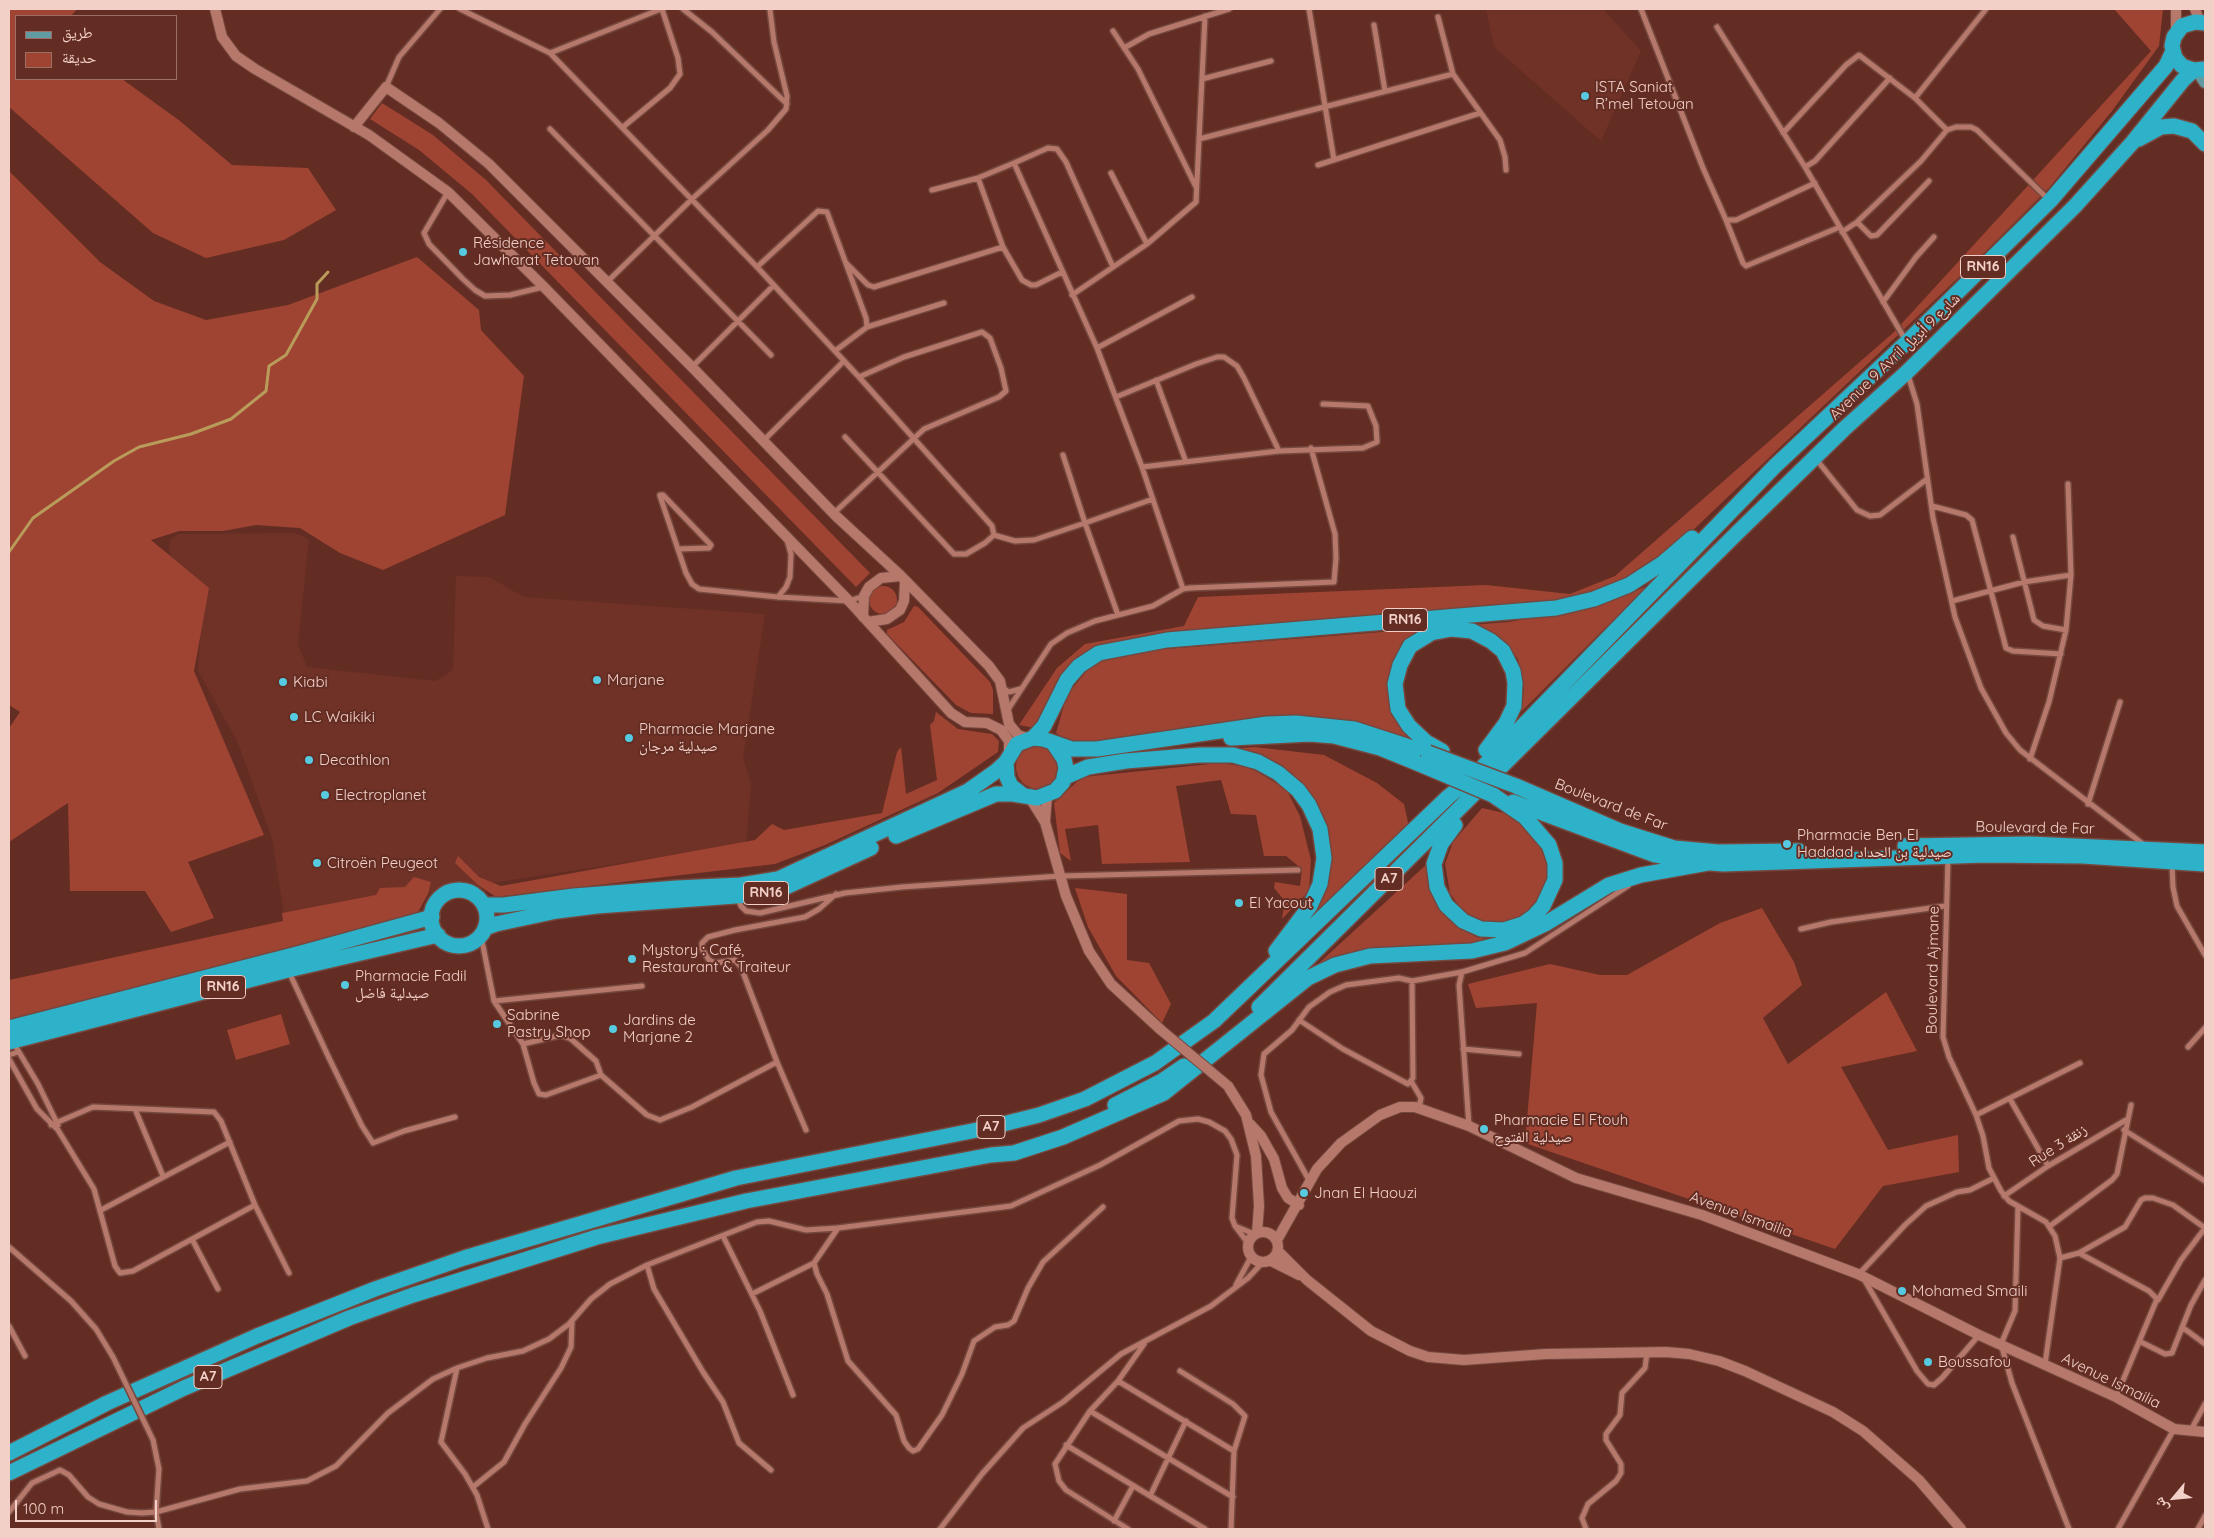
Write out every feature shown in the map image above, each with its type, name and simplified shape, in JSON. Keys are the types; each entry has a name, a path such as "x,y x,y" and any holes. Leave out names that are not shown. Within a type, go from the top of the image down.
{"highway":[{"path":"2176,32 2189,23 2201,19"},
{"name":"RN16","path":"2176,32 2172,41 2172,51 2179,63 2201,73"},
{"name":"Avenue 9 Avril شارع 9 أبريل","path":"1776,466 1907,342 2050,201 2166,66 2172,51"},
{"name":"Avenue 9 Avril شارع 9 أبريل","path":"1737,532 1907,372 2075,206 2132,143 2183,80 2201,73"},
{"path":"2132,143 2167,126 2182,127 2192,131 2205,144"},
{"name":"RN16","path":"484,905 504,905 574,896 741,885 778,878 968,791 986,780 1008,758 1017,744 1031,738 1044,726 1060,691 1072,673 1094,655 1138,644 1200,637 1537,610 1582,602 1629,585 1663,563 1760,473 1776,466"},
{"name":"A7","path":"9,1453 107,1402 239,1344 334,1304 464,1258 736,1178 987,1128 1039,1115 1085,1099 1155,1063 1214,1021 1448,797 1475,775 1776,466"},
{"name":"RN16","path":"1031,738 1043,739 1072,749 1097,749 1259,725 1296,723 1354,729 1423,758 1494,794 1526,817 1540,832 1549,845 1555,863 1555,880 1543,906 1523,924 1504,930 1481,929 1463,921 1446,905 1437,887 1434,864 1441,844 1449,830 1659,621 1737,532"},
{"name":"A7","path":"9,1473 202,1380 349,1318 413,1295 597,1237 746,1201 991,1155 1101,1111 1162,1081 1234,1029 1421,848 1737,532"},
{"path":"1448,797 1506,723 1514,706 1516,683 1510,661 1503,651 1491,641 1465,629 1440,630 1423,637 1406,652 1396,676 1395,695 1398,709 1409,726 1426,742 1466,768"},
{"name":"RN16","path":"11,1044 288,970 438,935 443,940 456,945 469,944 496,924 548,913 597,906 763,894 786,887 980,798 1002,793 1029,798 1047,796 1059,787 1065,777 1098,762 1119,757 1238,737 1310,734 1354,741 1466,768"},
{"path":"1054,744 1064,759 1065,777"},
{"path":"987,1128 1097,1084 1159,1055 1255,975 1287,940 1310,906 1320,884 1324,858 1320,829 1309,805 1291,784 1258,762 1233,755 1199,755 1126,761 1088,767"},
{"path":"1008,758 1007,777 1012,786 1029,798"},
{"name":"Boulevard de Far","path":"1466,768 1516,786 1650,842 1697,851 1790,851 2030,844 2205,852"},
{"name":"Boulevard de Far","path":"1494,794 1655,855 1708,863 1985,855 2074,856 2205,864"},
{"path":"991,1155 1014,1153 1063,1137 1164,1093 1308,978 1335,965 1370,956 1472,951 1505,943 1545,924 1608,885 1641,875 1708,863"},
{"path":"438,935 433,927 432,917 438,900 455,890 472,893 484,905 487,913 483,932"},
{"name":"RN16","path":"11,1044 301,953 432,917"}],"street":[{"path":"214,9 222,37 236,56 394,152 448,192 544,287 849,601 951,713 965,722 987,723 1001,730 1009,741 1008,758"},
{"path":"354,127 386,87 399,57 440,9"},
{"path":"460,9 550,53 692,199 835,351 992,526 994,534"},
{"path":"550,53 662,9 680,67 680,74 670,88 623,127"},
{"path":"683,9 712,32 787,104"},
{"path":"1124,48 1149,34 1229,9"},
{"path":"1309,9 1334,160"},
{"path":"1641,9 1703,168 1743,263 1746,266 1841,230 1857,222 1921,161 1946,130 1963,126 1977,130 2050,201"},
{"path":"1915,98 1986,9"},
{"path":"2176,9 2176,32"},
{"path":"607,282 692,199 768,130 787,104 774,42 770,10"},
{"path":"1072,295 1147,244 1194,206 1196,202 1205,16"},
{"path":"1438,17 1453,74 1503,147 1506,170"},
{"path":"1374,25 1385,91"},
{"path":"1717,27 1805,167 1907,342"},
{"path":"1113,31 1138,69 1197,190"},
{"path":"1783,133 1846,65 1859,55 1915,98 1946,130"},
{"path":"1202,79 1271,61"},
{"path":"1199,139 1453,74"},
{"path":"1805,167 1815,160 1890,78"},
{"path":"386,87 463,141 692,367 834,513 903,578 989,666 1002,688 1006,717 1018,735 1031,738"},
{"path":"1318,165 1480,113"},
{"path":"550,130 771,355"},
{"path":"932,190 978,178 1048,148 1057,149 1066,162 1113,268"},
{"path":"1014,163 1072,295 1098,348 1142,467 1182,589"},
{"path":"1111,173 1147,244"},
{"path":"978,178 1003,247 1017,274 1026,283 1036,285 1062,272"},
{"path":"1857,222 1871,236 1877,235 1929,181"},
{"path":"1726,220 1736,220 1814,182"},
{"path":"448,192 424,233 429,244 462,278 485,296 510,296 544,287"},
{"path":"757,267 805,222 818,211 823,210 829,214 866,318 866,327"},
{"path":"1883,302 1911,263 1934,237"},
{"path":"846,263 868,285 874,287 1003,247"},
{"path":"692,367 774,285"},
{"path":"1098,348 1192,297"},
{"path":"835,351 866,327 944,303"},
{"path":"834,513 877,471 930,425 1005,393 1001,368 989,336 982,332 904,357 859,377"},
{"path":"1116,397 1216,357 1231,361 1244,378 1279,450"},
{"path":"763,441 844,361"},
{"path":"1907,372 1917,404 1927,478 1952,601 1965,648 1980,688 2006,733 2030,759 2149,848"},
{"path":"1156,380 1186,462"},
{"path":"1142,467 1279,450 1363,448 1377,442 1376,426 1368,406 1323,404"},
{"path":"845,437 954,554 966,554 985,543 994,534"},
{"path":"1006,717 1009,707 1051,644 1082,626 1153,606 1182,589 1334,582 1335,534 1311,448"},
{"path":"1063,455 1118,615"},
{"path":"1815,458 1857,510 1870,516 1880,516 1927,478"},
{"path":"2030,759 2049,702 2066,630 2071,575 2068,484"},
{"path":"678,549 709,548 711,545 661,494 678,549 690,580 699,589 778,597 849,601 864,596"},
{"path":"994,534 1015,541 1034,540 1152,499"},
{"path":"1932,506 1971,518 2003,642 2007,649 2061,654"},
{"path":"778,597 786,587 790,577 791,554 786,536"},
{"path":"2013,537 2035,622 2043,626 2066,630"},
{"path":"1952,601 2024,582 2071,575"},
{"path":"866,619 864,596 869,587 876,580 903,578"},
{"path":"866,619 887,619 900,610 904,601 903,578"},
{"path":"1002,688 1009,692 1021,689"},
{"path":"2088,804 2120,702"},
{"path":"1045,822 1047,796"},
{"path":"1029,798 1045,822 1078,928 1103,974 1161,1030 1228,1086 1242,1106 1249,1123 1256,1156 1259,1206 1265,1238 1234,1288"},
{"name":"Boulevard Ajmane","path":"1948,856 1943,1038 1949,1057 1976,1115 1994,1178 2004,1196 2050,1226"},
{"path":"2172,862 2173,887 2177,906 2205,955"},
{"path":"736,896 746,911 754,913 777,910 836,894 1061,876 1298,870"},
{"path":"1310,1182 1271,1112 1261,1075 1261,1060 1264,1054 1317,1000 1346,985 1399,978 1412,981 1462,972 1517,958 1614,893 1673,870"},
{"path":"806,1130 739,964 735,960 715,962 709,960 702,949 702,943 708,937 716,934 805,917 819,909 836,894"},
{"path":"1801,929 1831,922 1946,906"},
{"path":"483,932 494,1001 523,1044 534,1083 541,1095 601,1076"},
{"path":"288,970 362,1126 373,1143 404,1131 455,1118"},
{"path":"1462,972 1459,985 1469,1126"},
{"path":"1412,981 1413,1051 1411,1082 1421,1098 1419,1108"},
{"path":"494,1001 642,986"},
{"path":"1299,1020 1343,1049 1406,1084 1411,1082"},
{"path":"2188,1047 2205,1028"},
{"path":"523,1044 551,1036 566,1036 578,1043 592,1056 599,1065 601,1076 647,1115 660,1120 692,1107 777,1062"},
{"path":"11,1044 38,1084 57,1122 58,1130"},
{"path":"1463,1049 1519,1054"},
{"path":"9,1059 37,1109 58,1130 94,1189 114,1266 120,1273 133,1271 255,1205"},
{"path":"1976,1115 2080,1064"},
{"path":"2010,1099 2048,1166"},
{"path":"2045,1365 2060,1258 2055,1236 2050,1226 2115,1177 2120,1168 2124,1130 2130,1105"},
{"path":"51,1125 93,1107 214,1112 218,1115 255,1205 289,1273"},
{"name":"Avenue Ismailia","path":"1266,1262 1265,1238 1296,1209 1310,1182 1328,1156 1342,1143 1380,1115 1400,1107 1419,1108 1469,1126 1576,1178 1702,1215 1861,1276 1979,1335 2116,1397 2174,1429 2205,1432"},
{"path":"135,1109 163,1176"},
{"path":"9,1512 32,1484 60,1470 69,1475 88,1497 99,1504 127,1512 156,1512 240,1489 287,1485 308,1481 336,1466 403,1400 433,1380 458,1368 487,1358 523,1351 549,1339 572,1320 591,1299 610,1284 648,1265 757,1222 769,1221 806,1230 838,1228 1011,1206 1100,1165 1167,1125 1188,1119 1198,1119 1216,1125 1225,1131 1234,1146 1237,1155 1232,1211 1235,1226"},
{"name":"Rue 3 زنقة","path":"2004,1196 2048,1166 2126,1120"},
{"path":"1249,1123 1261,1136 1274,1158 1282,1188 1296,1209"},
{"path":"2124,1130 2205,1181"},
{"path":"101,1210 230,1142"},
{"path":"1979,1335 1942,1378 1934,1384 1928,1384 1917,1371 1861,1276 1905,1225 1926,1206 1957,1192 1970,1190 1994,1178"},
{"path":"2060,1258 2079,1253 2125,1227 2141,1200 2145,1198 2153,1198 2173,1205 2205,1228 2181,1260 2158,1300 2116,1397"},
{"path":"2018,1206 2016,1303 2012,1319 2001,1344 2012,1383 2069,1529"},
{"path":"814,1263 827,1294 848,1361 896,1415 904,1441 913,1451 918,1449 942,1416 962,1374 974,1341 995,1327 1008,1325 1014,1321 1028,1288 1043,1262 1103,1207"},
{"path":"1235,1226 1265,1238"},
{"path":"1235,1226 1265,1238 1307,1280 1371,1331 1410,1351 1428,1357 1464,1360 1546,1354 1647,1352 1689,1354 1719,1361 1833,1412 1884,1448 1919,1480 1961,1529"},
{"path":"752,1294 814,1263 838,1228"},
{"path":"723,1236 752,1294 794,1395"},
{"path":"192,1239 218,1289"},
{"path":"9,1247 71,1301 96,1328 113,1357 152,1440 158,1469 156,1512 159,1529"},
{"path":"2079,1253 2149,1291 2158,1300"},
{"path":"1252,1257 1307,1280"},
{"path":"940,1529 982,1474 1023,1428 1063,1402 1108,1363 1202,1312 1248,1278 1266,1262"},
{"path":"648,1265 654,1289 723,1402 740,1443 771,1470"},
{"path":"2141,1342 2164,1354 2170,1354 2191,1305 2205,1280"},
{"path":"472,1487 504,1462 525,1424 561,1368 571,1347 572,1320"},
{"path":"9,1326 25,1356"},
{"path":"2182,1327 2205,1344"},
{"path":"1128,1529 1066,1490 1059,1481 1055,1464 1090,1411 1118,1381 1145,1342"},
{"path":"1586,1529 1582,1518 1588,1504 1616,1481 1621,1473 1620,1464 1606,1440 1606,1434 1620,1415 1622,1393 1645,1368 1647,1352"},
{"path":"458,1368 441,1442 472,1487 484,1511 488,1529"},
{"path":"1180,1371 1242,1412 1244,1420 1234,1451 1231,1529"},
{"path":"1118,1381 1234,1451"},
{"path":"2191,1430 2205,1404"},
{"path":"1090,1411 1233,1497"},
{"path":"1150,1496 1186,1421"},
{"path":"2118,1529 2174,1429"},
{"path":"1066,1445 1205,1529"},
{"path":"1114,1521 1132,1486"},
{"path":"2198,1529 2205,1516"}],"shaded area":[{"name":"ISTA Saniat R’mel Tetouan","path":"1486,9 1603,9 1641,51 1601,141 1494,47"},
{"path":"294,533 309,539 298,644 307,667 435,681 449,673 453,668 456,576 489,577 524,597 765,614 743,757 751,784 746,844 284,915 272,838 238,743 198,671 203,589 174,563 169,551 170,540 178,534"}],"green space":[{"path":"9,9 77,9 72,15 15,15 15,80 123,80 180,121 232,165 308,168 336,210 284,240 206,258 153,233 9,107"},
{"path":"2114,9 2163,9 2159,46 2112,111 2049,188 1979,258 1670,552 1643,570 1590,594 1522,609 1098,652 1035,728 1019,725 1057,668 1085,644 1184,626 1198,597 1486,585 1570,594 1615,576 1894,332 2151,51"},
{"path":"382,103 433,135 486,180 870,573 856,587 472,194 419,150 370,119"},
{"path":"9,171 100,262 154,301 206,320 288,305 417,257 479,310 481,330 524,376 505,515 383,570 340,553 300,528 256,525 223,531 179,531 151,540 209,588 194,671 264,835 188,862 214,918 171,932 145,891 70,891 68,803 9,842 9,728 20,712 9,705"},
{"path":"1653,584 1605,628 1520,713 1524,689 1518,659 1501,640 1480,629 1424,636 1405,660 1396,694 1421,743 1356,722 1279,715 1072,744 1056,733 1067,695 1089,668 1107,658 1140,651 1509,622 1595,606"},
{"path":"883,586 893,590 897,600 893,610 883,614 873,610 869,600 873,590"},
{"path":"914,606 918,607 990,682 993,690 993,714 971,713 956,705 887,634 887,630 904,622"},
{"path":"936,712 958,729 992,734 999,741 998,752 938,793 825,845 775,864 496,897 478,885 455,863 458,856 479,877 501,886 755,840 772,824 784,830 882,813 897,752 901,747 906,794 937,780 930,725 934,721"},
{"path":"1038,745 1050,749 1056,755 1060,767 1056,779 1050,785 1038,789 1026,785 1020,779 1016,767 1020,755 1026,749"},
{"path":"1255,747 1324,755 1377,783 1404,804 1409,827 1311,920 1329,884 1330,853 1328,829 1316,800 1292,773 1262,756 1225,749"},
{"path":"1220,763 1249,767 1286,789 1300,816 1311,860 1309,891 1282,919 1285,901 1274,888 1275,882 1300,886 1302,869 1286,856 1264,856 1256,815 1231,814 1221,780 1176,786 1190,862 1102,864 1098,825 1065,829 1071,861 1060,853 1054,803 1082,777"},
{"path":"1482,808 1513,815 1535,835 1548,854 1552,871 1537,906 1508,923 1488,923 1466,916 1450,893 1445,864 1453,842"},
{"path":"1428,863 1430,887 1449,920 1476,937 1499,941 1307,974"},
{"path":"414,877 431,882 428,894 417,914 273,956 9,1021 9,980 283,921 282,913 376,895 380,888 405,887"},
{"path":"1075,888 1127,894 1127,960 1149,963 1171,1004 1162,1023 1116,976 1088,927"},
{"path":"1762,908 1794,962 1802,985 1763,1018 1788,1064 1886,992 1917,1051 1841,1067 1888,1150 1958,1135 1959,1172 1883,1186 1835,1249 1525,1143 1537,1003 1476,1008 1468,984 1550,964 1600,975 1627,975 1720,923"},
{"path":"281,1014 290,1044 236,1060 227,1030"}],"waterway":[{"path":"9,552 33,518 114,461 139,447 191,434 231,419 266,391 269,366 286,355 317,299 317,284 328,272"}],"place":[{"name":"ISTA Saniat R’mel Tetouan","path":"1585,96"},
{"name":"Résidence Jawharat Tetouan","path":"463,252"},
{"name":"Marjane","path":"597,680"},
{"name":"Kiabi","path":"283,682"},
{"name":"LC Waikiki","path":"294,717"},
{"name":"Pharmacie Marjane صيدلية مرجان","path":"629,738"},
{"name":"Decathlon","path":"309,760"},
{"name":"Electroplanet","path":"325,795"},
{"name":"Pharmacie Ben El Haddad صيدلية بن الحداد","path":"1787,844"},
{"name":"Citroën Peugeot","path":"317,863"},
{"name":"El Yacout","path":"1239,903"},
{"name":"Mystory : Café, Restaurant & Traiteur","path":"632,959"},
{"name":"Pharmacie Fadil صيدلية فاضل","path":"345,985"},
{"name":"Sabrine Pastry Shop","path":"497,1024"},
{"name":"Jardins de Marjane 2","path":"613,1029"},
{"name":"Pharmacie El Ftouh صيدلية الفتوح","path":"1484,1129"},
{"name":"Jnan El Haouzi","path":"1304,1193"},
{"name":"Mohamed Smaili","path":"1902,1291"},
{"name":"Boussafou","path":"1928,1362"}]}
